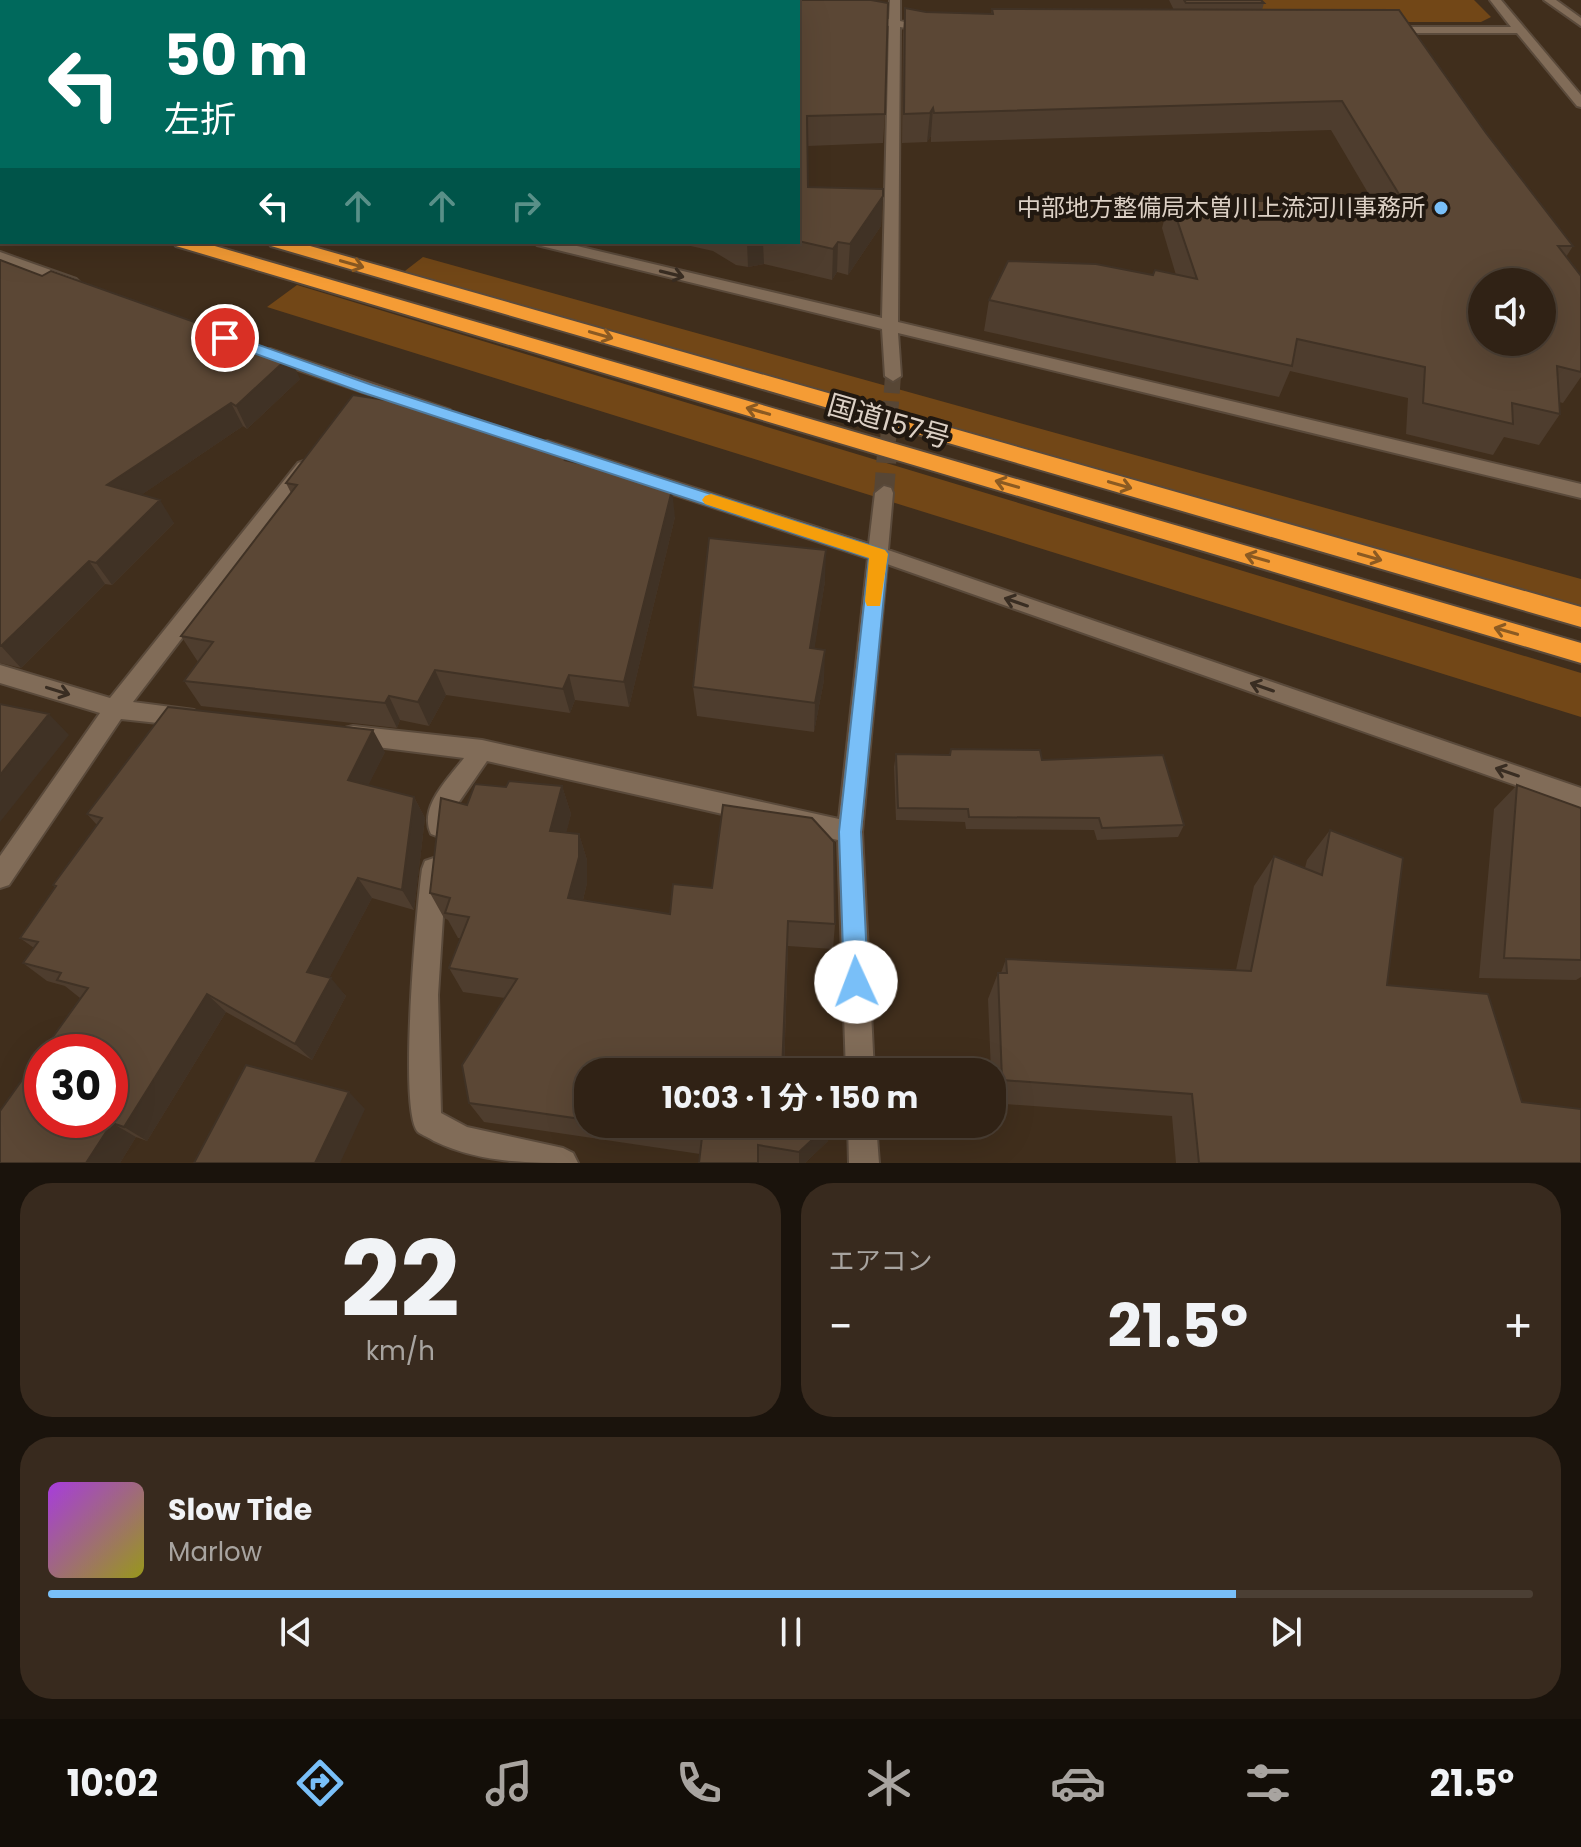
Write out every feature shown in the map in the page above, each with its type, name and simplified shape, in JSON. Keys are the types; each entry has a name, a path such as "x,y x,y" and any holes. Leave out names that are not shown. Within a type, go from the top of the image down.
{"highway":[{"name":"国道157号","path":"189,244 1581,653"},
{"name":"国道157号","path":"284,244 1581,617"}],"street":[{"path":"893,376 890,328 895,0"},
{"path":"1495,0 1581,103"},
{"path":"1549,0 1581,23"},
{"path":"853,16 918,29 949,29"},
{"path":"1371,30 1522,30"},
{"path":"550,244 890,328 1581,491"},
{"path":"0,256 88,288"},
{"path":"249,346 361,395 457,418"},
{"path":"532,442 879,554 1581,798"},
{"path":"0,877 115,709 318,450"},
{"path":"859,1058 850,832 884,493"},
{"path":"0,674 115,709 207,719"},
{"path":"330,733 482,750 850,832"},
{"path":"482,750 441,809 426,938 423,1065 427,1121 463,1141 563,1163"},
{"path":"863,1138 864,1163"}],"shaded area":[{"path":"1248,0 1474,0 1491,17 1481,22 1262,22"},
{"path":"423,257 1581,579 1581,607 401,274"},
{"path":"297,285 1581,673 1581,717 267,307"}],"building":[{"path":"800,0 871,0 888,3 885,114 807,116 808,187 883,189 883,196 850,244 838,242 833,249 800,241"},
{"path":"1184,0 1261,0 1264,3 1186,3"},
{"path":"905,8 926,12 993,14 992,9 1399,10 1486,133 1573,246 1558,246 1581,276 1581,372 1557,366 1560,414 1512,403 1513,424 1423,403 1425,367 1297,339 1292,366 989,300 1008,261 1096,264 1153,275 1155,270 1197,279 1170,199 1405,204 1342,101 934,113 933,108 930,113 904,114"},
{"path":"0,260 42,276 51,271 290,356 236,406 231,403 107,485 160,500 96,563 89,561 1,646 0,646"},
{"path":"353,395 457,411 571,452 565,460 622,473 672,490 624,682 569,675 563,689 435,670 418,702 389,696 385,703 184,681 213,642 181,636 297,485 286,483"},
{"path":"709,538 826,550 810,648 825,650 815,703 693,687"},
{"path":"0,704 49,714 0,775"},
{"path":"168,707 373,730 348,780 414,797 402,890 358,878 307,972 331,978 295,1044 207,994 128,1121 128,1034 55,1034 88,988 57,980 61,973 23,963 38,942 20,938 56,886 53,885 102,818 87,814"},
{"path":"951,749 1040,750 1042,760 1163,755 1184,825 1102,828 1099,818 969,817 968,809 898,808 896,754 950,755"},
{"path":"509,781 562,786 550,831 579,834 579,857 568,898 670,914 673,884 712,888 723,805 812,818 834,842 835,924 788,921 783,1058 574,1058 574,1118 469,1103 462,1065 517,979 449,968 469,917 445,913 450,898 430,893 441,798 467,805 475,784 506,787"},
{"path":"1517,785 1581,808 1581,960 1504,958"},
{"path":"1330,830 1403,858 1387,985 1488,994 1522,1102 1581,1109 1581,1163 1199,1163 1192,1094 1006,1080 1006,1058 1001,1058 998,973 1007,973 1006,959 1251,971 1274,856 1322,875"},
{"path":"246,1065 349,1092 315,1163 194,1163"},
{"path":"24,1077 24,1138 102,1138 86,1163 0,1163 0,1111"},
{"path":"702,1138 814,1138 799,1152 758,1145 758,1163 699,1163"}],"tunnel":[{"path":"888,441 893,376"},
{"path":"884,493 888,439"}],"slow traffic":[{"path":"711,500 879,554 874,601"}],"place":[{"name":"中部地方整備局木曽川上流河川事務所","path":"1441,208"}],"route":[{"path":"225,338 366,389 879,554 850,832 856,982"}]}
